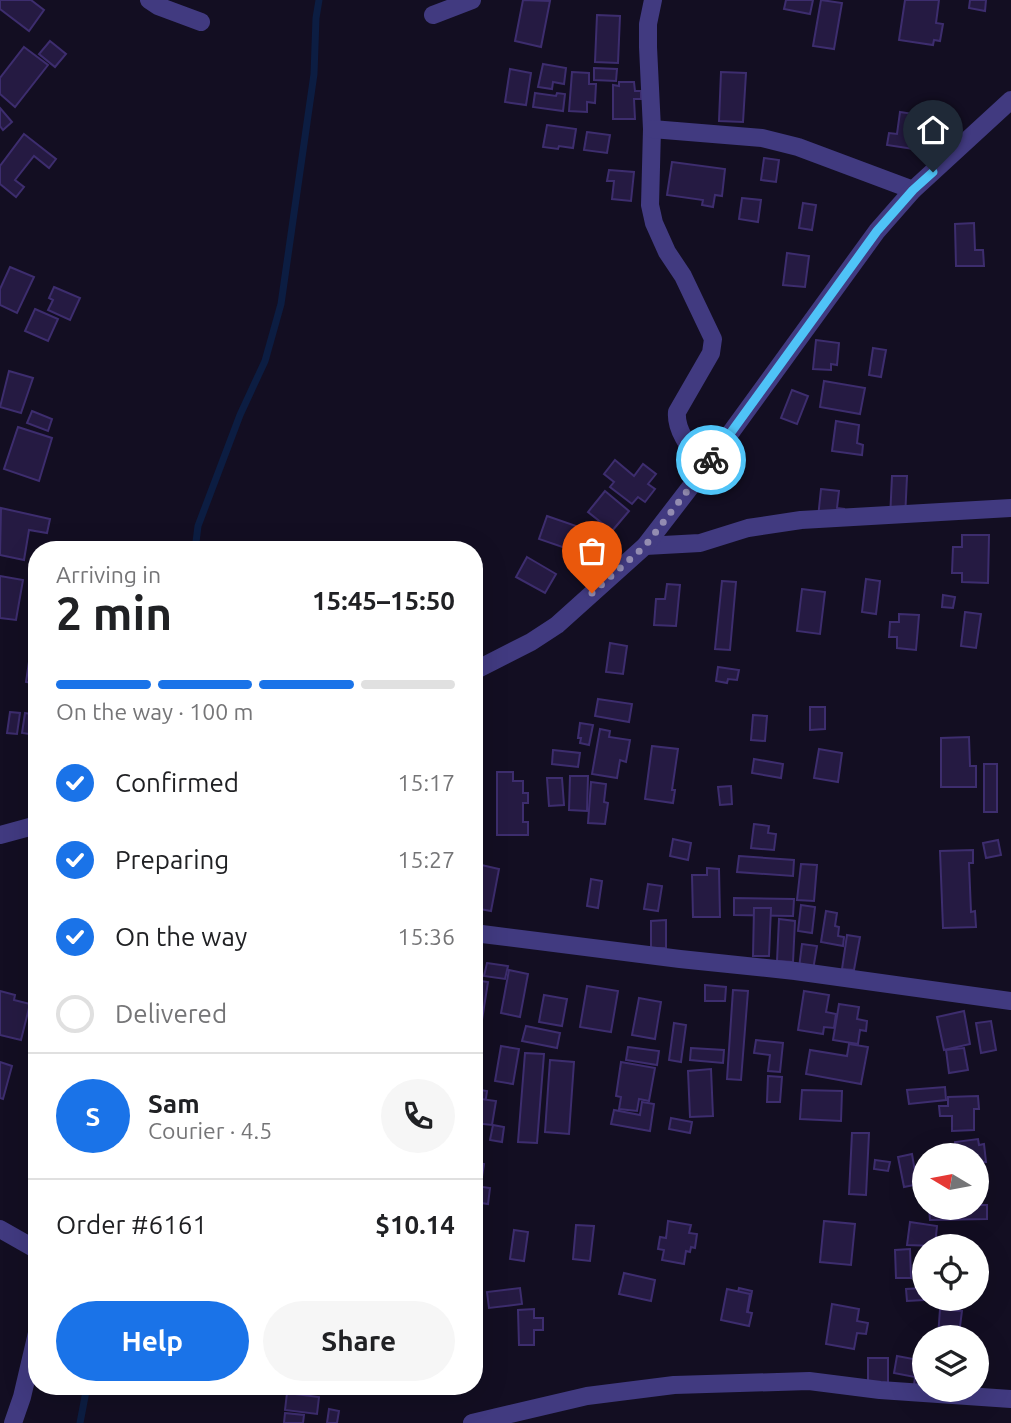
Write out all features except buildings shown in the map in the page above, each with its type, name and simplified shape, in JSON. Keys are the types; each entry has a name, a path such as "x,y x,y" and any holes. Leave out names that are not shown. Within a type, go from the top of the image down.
{"street":[{"path":"149,0 201,22"},
{"path":"433,15 472,0"},
{"path":"653,0 648,24 652,129 650,205 654,223 667,252 683,276 713,339 711,353 677,412 676,420 705,468"},
{"path":"483,666 531,642 557,625 645,546 877,231 913,190 1011,100"},
{"path":"652,129 762,138 798,146 913,190"},
{"path":"645,546 700,543 748,528 801,520 1011,508"},
{"path":"0,835 28,827"},
{"path":"483,934 796,971 1011,1001"},
{"path":"0,1229 28,1245"},
{"path":"13,1423 28,1371"},
{"path":"472,1423 587,1396 674,1385 809,1381 880,1390 1011,1399"}],"waterway":[{"path":"196,541 198,526 240,415 265,361 281,304 314,74 319,0"},
{"path":"80,1423 85,1395"}],"way so far":[{"path":"592,593 645,546 711,460"}],"route":[{"path":"711,460 877,231 913,190 933,172"}]}
